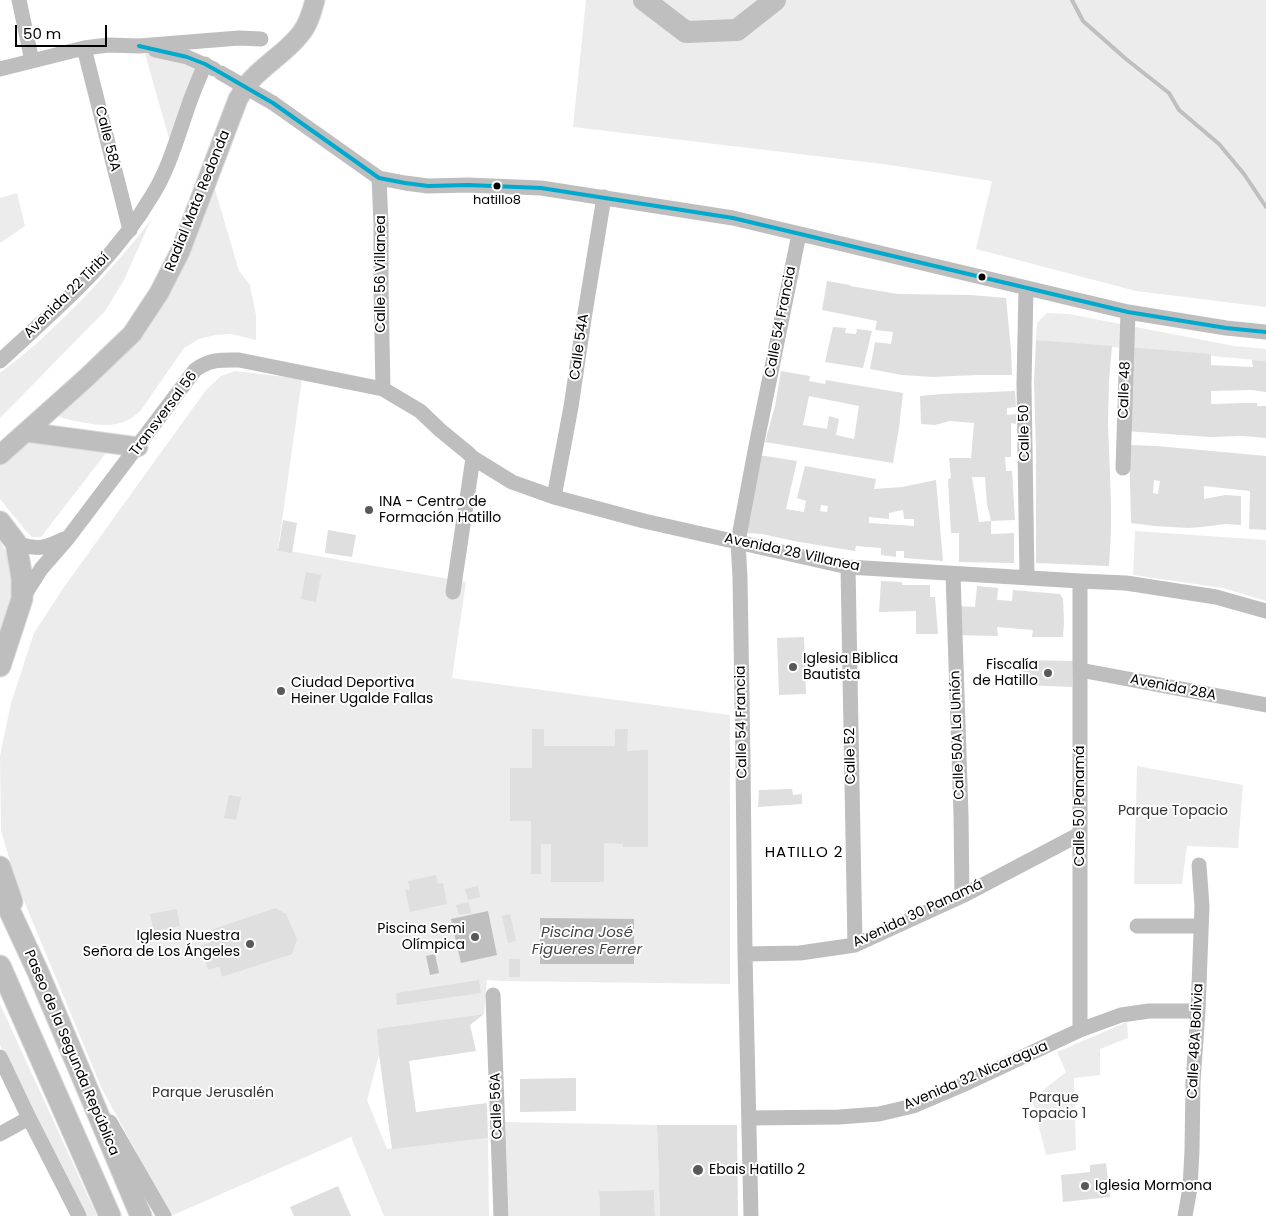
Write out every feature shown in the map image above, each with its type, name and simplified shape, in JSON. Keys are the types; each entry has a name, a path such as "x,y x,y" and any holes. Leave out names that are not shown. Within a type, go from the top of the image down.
{"highway":[{"path":"0,522 16,543 22,578 22,599 0,666"},
{"path":"0,868 38,972"},
{"name":"Paseo de la Segunda República","path":"0,890 38,972 141,1216"},
{"name":"Paseo de la Segunda República","path":"0,966 110,1216"}],"main road":[{"name":"Radial Mata Redonda","path":"0,454 85,380 132,334 159,293 180,252 238,99 246,86 303,32 315,0"},
{"path":"26,432 138,447"}],"street":[{"path":"19,0 32,61"},
{"path":"0,68 84,48 139,46 238,38 261,39"},
{"path":"139,46 180,55 205,64 273,103 378,178 428,186 468,185 541,188 733,218 1128,312 1226,328 1266,332"},
{"name":"Calle 58A","path":"84,48 130,230"},
{"name":"Avenida 22 Tiribí","path":"0,361 104,263 130,230 154,194 170,159 187,108 205,64"},
{"name":"Calle 56 Villanea","path":"378,178 381,224 383,389"},
{"name":"Calle 54A","path":"554,497 571,408 604,197"},
{"name":"Calle 54 Francia","path":"751,1216 738,542 799,234"},
{"name":"Calle 50","path":"1026,288 1024,384 1027,578"},
{"name":"Calle 48","path":"1123,468 1128,312"},
{"name":"Transversal 56","path":"22,599 41,569 68,538 195,370 202,365 220,360 239,360 383,389"},
{"path":"365,385 382,370"},
{"name":"Avenida 28 Villanea","path":"383,389 420,411 472,458 512,482 554,497 644,521 848,567 1126,583 1216,597 1266,611"},
{"path":"453,592 472,458"},
{"path":"16,543 30,548 43,548 68,538"},
{"name":"Calle 52","path":"848,567 855,945"},
{"name":"Calle 50A La Unión","path":"952,574 961,815 962,896"},
{"name":"Calle 50 Panamá","path":"1080,581 1080,1030"},
{"name":"Avenida 28A","path":"1080,670 1266,706"},
{"name":"Avenida 30 Panamá","path":"745,954 800,952 855,945 962,896 1080,834"},
{"name":"Calle 48A Bolivia","path":"1185,1216 1190,1188 1193,1082 1198,1011 1202,906 1199,866"},
{"path":"1137,926 1201,926"},
{"name":"Calle 56A","path":"493,995 501,1216"},
{"name":"Avenida 32 Nicaragua","path":"749,1118 839,1117 880,1114 913,1106 970,1082 1080,1030 1121,1015 1150,1011 1198,1011"},
{"path":"0,1057 79,1216"},
{"path":"76,1063 164,1216"},
{"path":"0,1134 29,1118"}],"green space":[{"path":"586,0 1266,0 1266,307 1136,291 976,249 992,181 883,164 573,127"},
{"path":"144,50 198,65 172,149"},
{"path":"212,179 239,271 250,285 256,315 256,340 231,334 215,335 199,339 184,348 141,410 123,422 98,425 60,417 56,410 138,327"},
{"path":"17,193 25,226 0,243 0,198"},
{"path":"151,220 124,280 105,311 0,418 0,373 52,330 82,300 125,253"},
{"path":"1047,313 1069,314 1234,346 1266,349 1266,361 1036,340 1037,323"},
{"name":"Ciudad Deportiva Heiner Ugalde Fallas","path":"235,371 302,379 278,549 466,582 452,678 730,715 730,984 487,980 484,1014 378,1030 379,1055 367,1100 387,1149 488,1138 489,1216 384,1216 351,1137 171,1216 102,1089 17,884 1,831 0,756 11,703 34,633 64,587 206,390 221,376","holes":["275,908 291,954 222,977 219,967 208,970 200,946 211,942 207,931"]},
{"path":"33,438 109,449 41,537 32,537 0,499 0,463"},
{"path":"1135,531 1266,540 1266,601 1223,588 1133,575"},
{"path":"0,541 14,570 15,577 0,645"},
{"name":"Parque Topacio","path":"1137,766 1243,785 1238,848 1187,846 1182,884 1134,884"},
{"path":"0,1004 97,1216 86,1216 0,1045"},
{"name":"Parque Topacio 1","path":"1127,1022 1128,1038 1100,1049 1100,1075 1074,1078 1076,1150 1046,1155 1032,1099 1066,1072 1057,1052"},
{"path":"505,1122 657,1125 660,1216 655,1216 654,1190 599,1191 600,1216 509,1216"}],"water":[{"name":"Piscina Semi Olímpica","path":"488,911 497,955 461,963 451,919"},
{"name":"Piscina José Figueres Ferrer","path":"540,918 634,919 634,964 540,964"},
{"path":"435,954 439,973 430,975 426,956"}],"building":[{"path":"827,281 898,294 971,295 1006,298 1012,375 933,377 902,375 870,369 875,342 891,344 893,332 875,330 877,321 822,310"},
{"path":"833,327 846,328 845,333 856,334 857,329 872,331 863,368 825,362"},
{"path":"1036,340 1112,346 1108,423 1111,502 1109,566 1036,563 1034,382"},
{"path":"1127,347 1211,354 1211,365 1253,367 1252,360 1266,361 1266,392 1252,390 1211,391 1211,404 1257,403 1257,406 1266,406 1266,438 1242,436 1210,437 1125,431"},
{"path":"781,371 810,376 809,381 825,384 826,380 903,393 893,463 765,442 775,406","holes":["809,396 859,406 854,439 836,435 839,419 829,416 827,429 803,425"]},
{"path":"1015,391 1016,407 1007,408 1007,415 1017,414 1016,424 1011,423 1011,457 1005,457 1006,471 1012,471 1015,520 991,521 991,534 1014,533 1014,563 959,562 959,533 951,533 948,479 951,478 949,458 971,458 974,423 950,421 935,425 921,424 920,396","holes":["972,477 985,477 987,504 991,521 979,522"]},
{"path":"1129,445 1266,456 1266,530 1249,529 1250,491 1204,486 1204,499 1225,495 1241,496 1241,525 1225,524 1189,528 1131,523","holes":["1154,480 1160,481 1158,494 1153,493"]},
{"path":"759,455 797,461 786,509 804,512 806,501 797,498 805,466 876,479 874,489 902,487 936,480 943,561 904,558 904,551 896,551 896,557 881,555 881,548 856,546 855,551 762,534 746,533","holes":["821,505 828,506 827,512 820,511","903,510 904,519 914,519 914,526 869,523 869,517 889,519 889,513"]},
{"path":"283,520 297,523 292,553 278,551"},
{"path":"328,530 356,535 352,557 325,553"},
{"path":"306,572 321,575 316,602 301,599"},
{"path":"881,581 902,582 902,585 930,585 930,597 935,597 938,634 916,634 916,611 879,612"},
{"path":"977,586 998,588 997,600 1012,601 1013,590 1060,594 1063,599 1063,637 1032,637 1033,630 997,627 998,636 955,635 956,606 975,607"},
{"path":"804,637 806,694 779,695 777,638"},
{"name":"Fiscalía de Hatillo","path":"1023,660 1073,661 1072,687 1023,685"},
{"path":"532,729 544,729 544,746 615,746 615,729 628,729 627,751 648,750 648,847 623,847 623,844 604,843 604,882 551,882 551,844 541,844 541,874 531,874 531,821 510,821 510,768 532,768"},
{"path":"792,789 793,795 802,794 802,804 758,807 759,790"},
{"path":"229,795 241,797 236,820 224,818"},
{"path":"436,875 438,884 443,883 447,904 410,912 405,890 410,890 408,881"},
{"path":"478,886 480,897 468,900 465,889"},
{"path":"469,902 471,913 459,915 456,905"},
{"name":"Iglesia Nuestra Señora de Los Ángeles","path":"275,908 286,914 297,939 292,954 222,977 219,967 208,970 200,946 211,942 207,931"},
{"path":"177,909 180,926 154,931 150,914"},
{"path":"510,914 516,941 508,943 502,916"},
{"path":"509,959 520,959 520,977 509,977"},
{"path":"479,980 481,993 397,1005 396,993"},
{"path":"484,1014 470,1025 476,1051 409,1061 416,1112 487,1103 488,1138 392,1149 377,1029"},
{"path":"576,1078 576,1111 520,1112 520,1079"},
{"name":"Ebais Hatillo 2","path":"657,1125 737,1125 738,1216 660,1216"},
{"name":"Iglesia Mormona","path":"1106,1163 1110,1197 1063,1202 1061,1175 1090,1172 1090,1165"},
{"path":"338,1186 351,1216 294,1216 290,1207"},
{"path":"654,1190 655,1216 600,1216 599,1191"}],"waterway":[{"path":"644,0 686,32 737,30 775,0"},
{"path":"1072,0 1083,21 1126,59 1169,93 1179,110 1219,144 1244,174 1266,207"}],"transit line":[{"path":"139,46 187,57 205,64 273,103 379,178 428,186 468,185 541,188 733,218 1128,312 1226,328 1266,332"}],"place":[{"name":"hatillo8","path":"497,186"},
{"name":"INA - Centro de Formación Hatillo","path":"369,510"},
{"name":"Iglesia Biblica Bautista","path":"793,667"},
{"name":"Fiscalía de Hatillo","path":"1048,673"},
{"name":"Ciudad Deportiva Heiner Ugalde Fallas","path":"281,691"},
{"name":"Piscina Semi Olímpica","path":"475,937"},
{"name":"Iglesia Nuestra Señora de Los Ángeles","path":"250,944"},
{"name":"Ebais Hatillo 2","path":"698,1170"},
{"name":"Iglesia Mormona","path":"1085,1186"}],"district":[{"name":"HATILLO 2","path":"804,853"}],"park label":[{"name":"Parque Jerusalén","path":"213,1093"}]}
